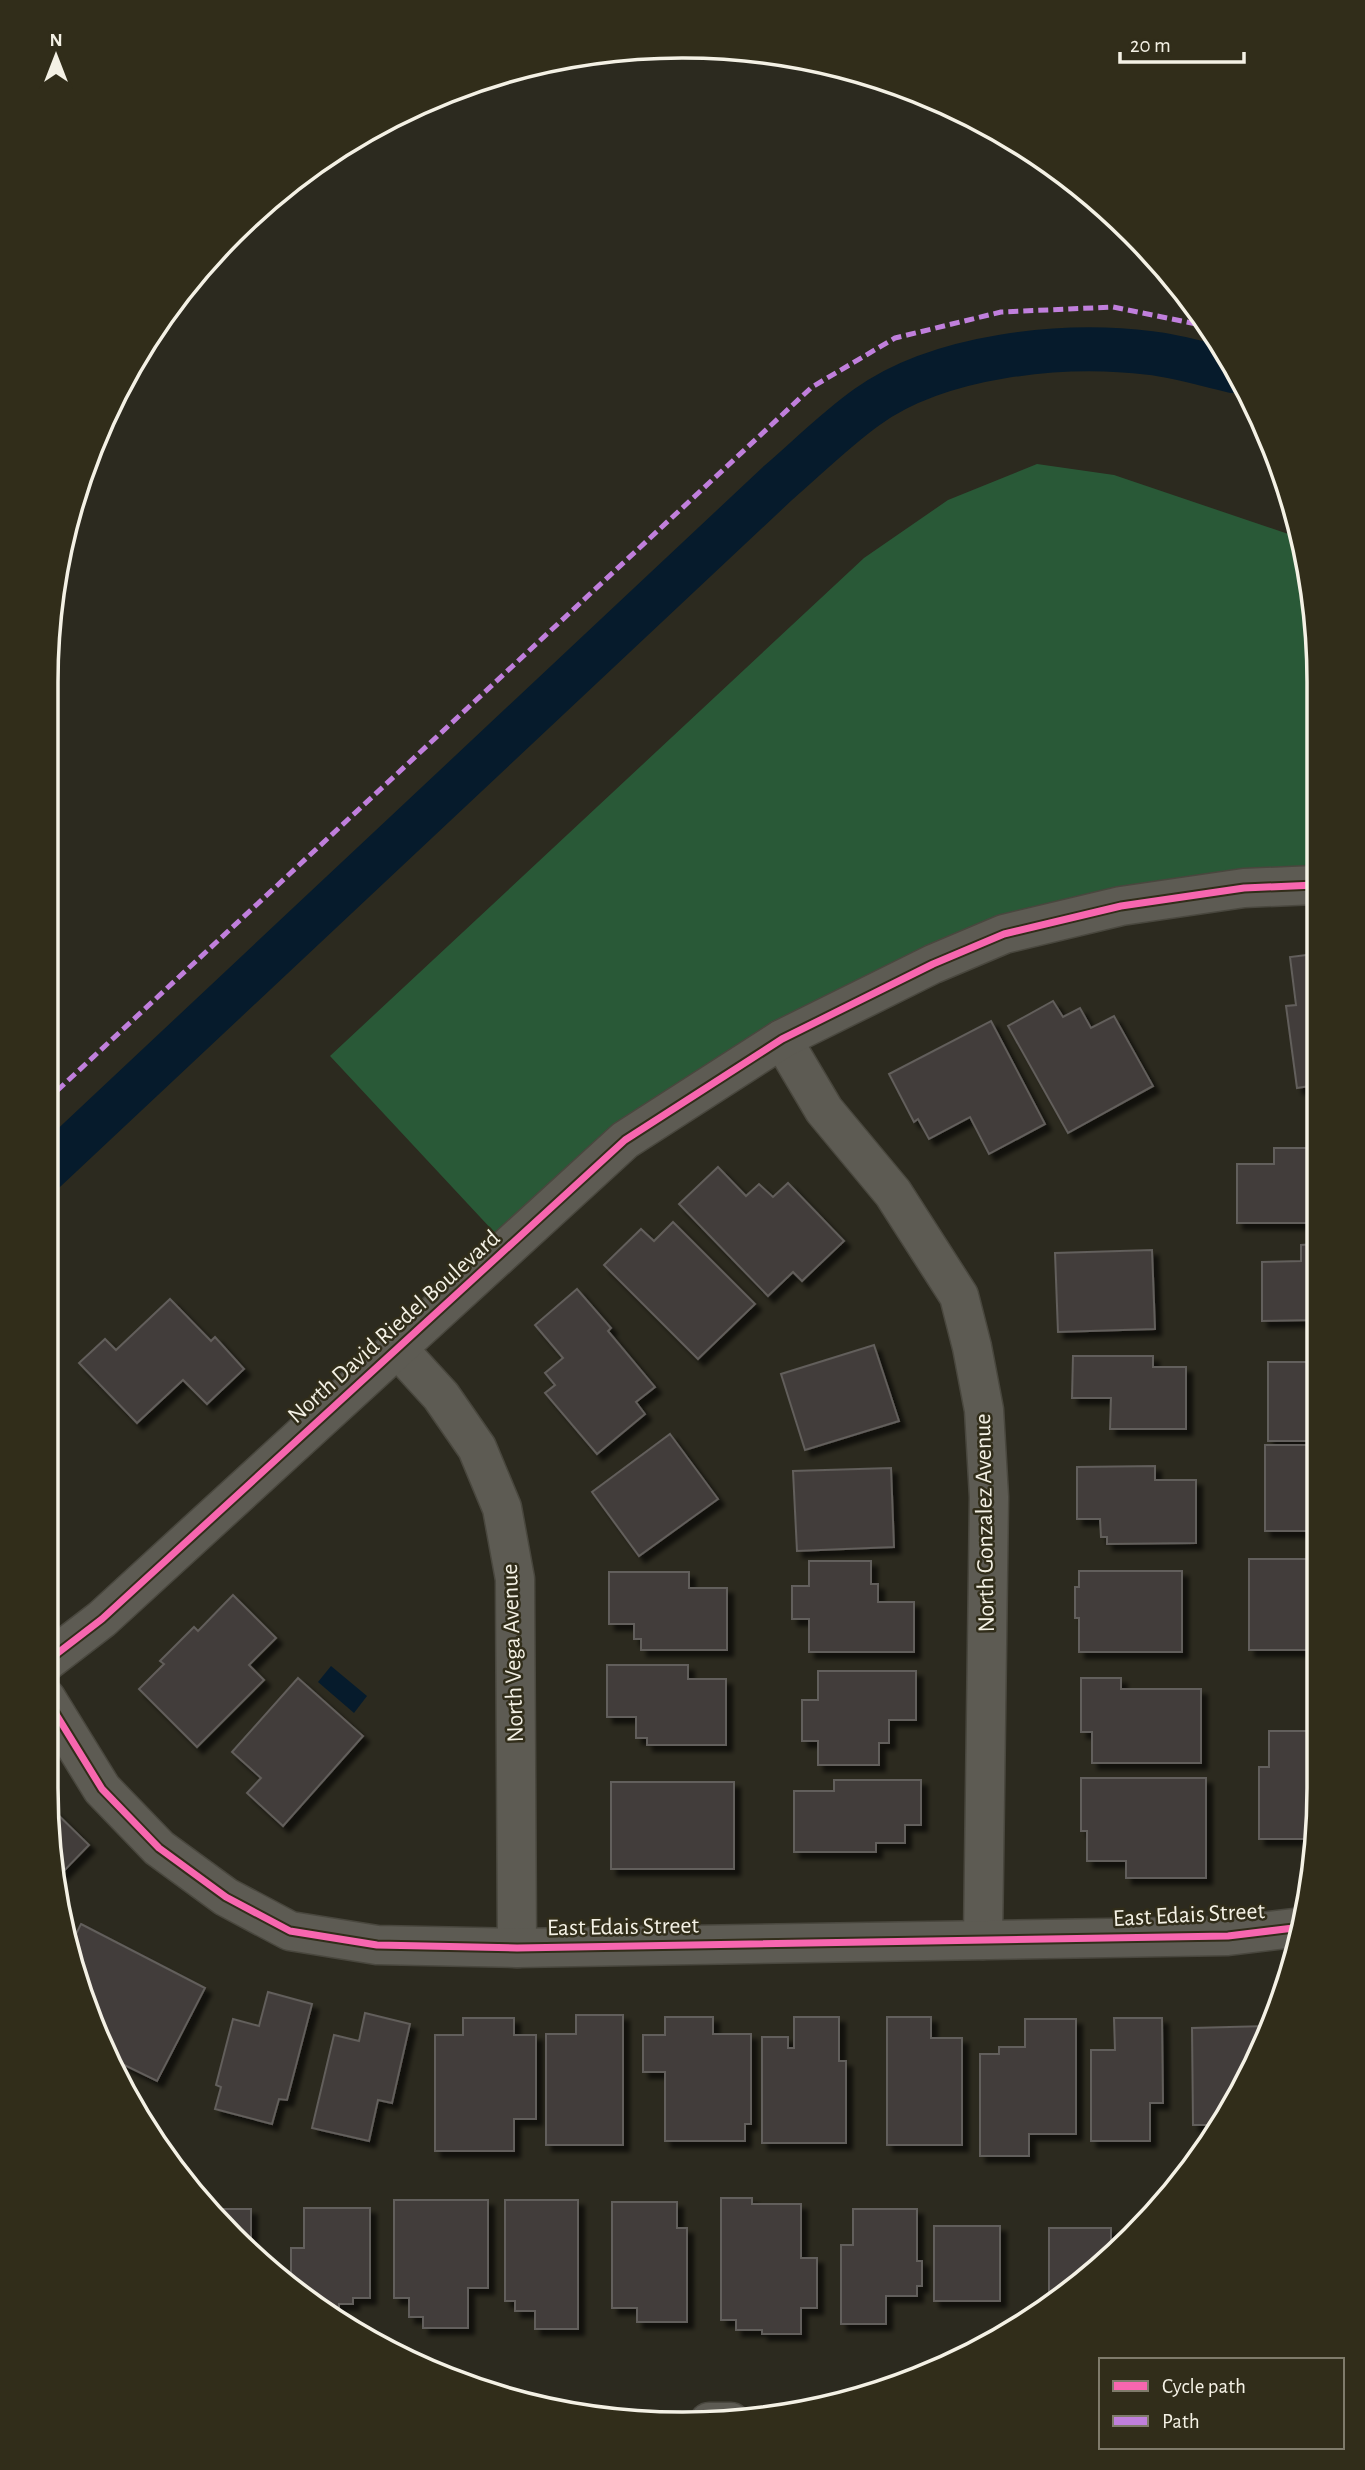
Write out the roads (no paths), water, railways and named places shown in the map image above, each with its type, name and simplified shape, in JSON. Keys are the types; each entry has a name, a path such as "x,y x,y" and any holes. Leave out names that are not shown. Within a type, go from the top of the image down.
{"street":[{"name":"North David Riedel Boulevard","path":"58,1653 102,1619 625,1140 782,1038 933,964 1004,934 1121,906 1244,888 1307,886"},
{"name":"North Gonzalez Avenue","path":"782,1038 824,1110 893,1193 960,1296 972,1348 984,1410 989,1497 983,1940"},
{"name":"North Vega Avenue","path":"398,1349 441,1396 477,1448 502,1508 516,1579 517,1948"},
{"name":"East Edais Street","path":"58,1718 102,1789 159,1847 226,1897 290,1931 377,1945 517,1948 1228,1936 1291,1928"}],"water":[{"path":"331,1666 367,1696 354,1713 318,1682"}],"waterway":[{"path":"58,1159 778,483 867,407 896,389 930,375 1003,356 1080,349 1116,350 1181,358 1223,369"}]}
